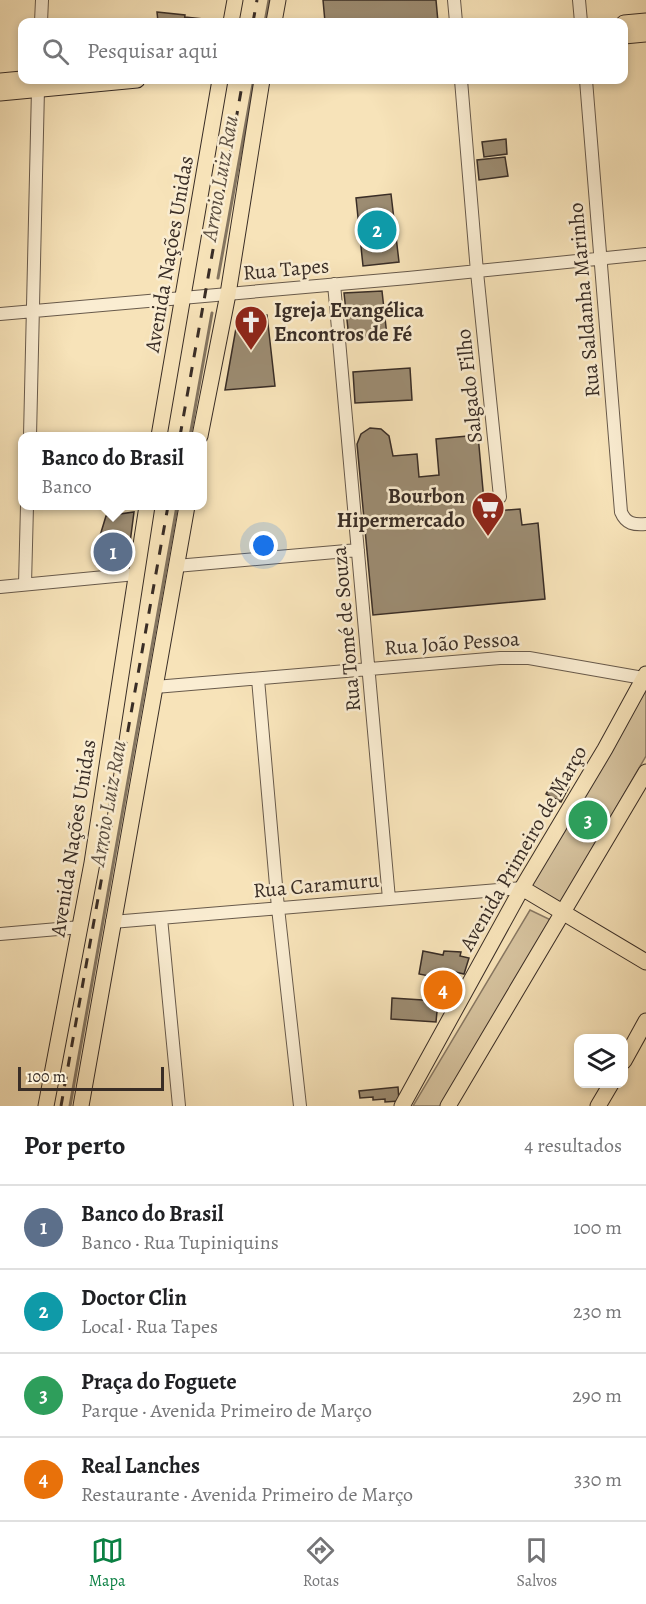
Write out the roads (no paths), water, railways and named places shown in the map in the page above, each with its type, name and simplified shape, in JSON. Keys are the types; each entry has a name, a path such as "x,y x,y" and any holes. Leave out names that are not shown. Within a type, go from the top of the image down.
{"main road":[{"path":"232,18 235,0"},
{"path":"275,18 278,0"},
{"path":"628,23 646,21"},
{"path":"628,36 646,34"},
{"path":"0,81 18,79"},
{"path":"0,93 34,84"},
{"name":"Avenida Nações Unidas","path":"160,432 219,84"},
{"path":"201,432 228,294 261,84"},
{"name":"Avenida Nações Unidas","path":"46,1106 81,927 146,510"},
{"path":"81,1106 186,510"},
{"name":"Avenida Primeiro de Março","path":"402,1106 522,888 645,677"},
{"path":"448,1106 646,772"},
{"path":"522,888 646,962"},
{"path":"628,1054 646,1021"},
{"path":"598,1106 608,1088"}],"street":[{"path":"41,18 42,0"},
{"path":"454,0 456,18"},
{"path":"579,0 581,18"},
{"path":"30,432 38,84"},
{"name":"Salgado Filho","path":"461,84 477,272 500,497"},
{"name":"Rua Saldanha Marinho","path":"586,84 620,505 623,517 632,524 646,524"},
{"name":"Rua Tapes","path":"0,314 477,272 646,254"},
{"name":"Rua Tomé de Souza","path":"334,284 389,899"},
{"path":"25,584 27,510"},
{"path":"176,566 358,550"},
{"path":"0,587 136,574"},
{"name":"Rua João Pessoa","path":"155,687 500,658 530,658 645,677"},
{"path":"258,679 278,908 300,1106"},
{"name":"Rua Caramuru","path":"112,922 522,888"},
{"path":"160,918 179,1106"},
{"path":"0,934 81,927"}],"waterway":[{"name":"Arroio Luiz Rau","path":"266,18 269,0"},
{"name":"Arroio Luiz Rau","path":"218,278 253,84"},
{"name":"Arroio Luiz Rau","path":"191,432 212,313"},
{"name":"Arroio Luiz Rau","path":"70,1106 176,510"}],"railway":[{"path":"254,18 257,0"},
{"path":"181,432 242,84"},
{"path":"61,1106 167,510"}],"place":[{"name":"Doctor Clin","path":"377,230"},
{"name":"Igreja Evangélica Encontros de Fé","path":"251,351"},
{"name":"Bourbon Hipermercado","path":"488,537"},
{"name":"Banco do Brasil","path":"113,552"},
{"name":"Praça do Foguete","path":"588,820"},
{"name":"Real Lanches","path":"443,990"}]}
